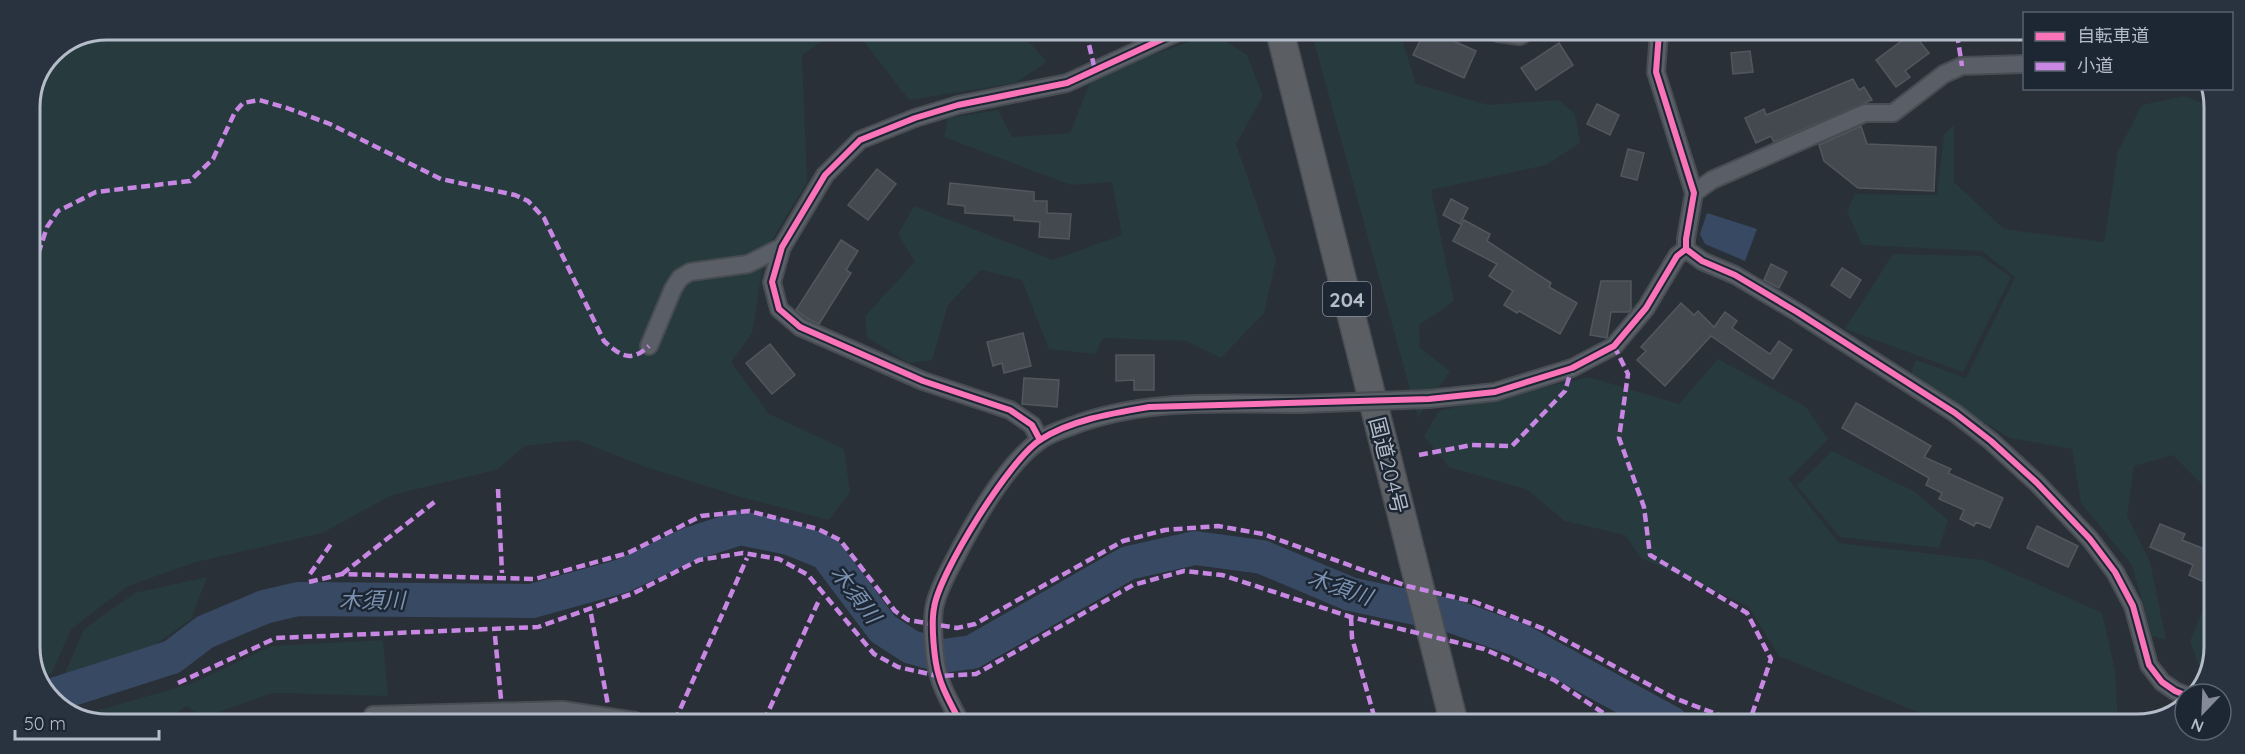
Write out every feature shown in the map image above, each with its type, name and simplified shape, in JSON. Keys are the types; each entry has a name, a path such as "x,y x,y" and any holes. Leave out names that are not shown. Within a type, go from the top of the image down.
{"highway":[{"name":"国道204号","path":"1282,40 1452,714"}],"street":[{"path":"1040,440 1032,425 1010,410 923,381 800,327 779,309 772,282 782,248 825,175 860,140 915,118 958,105 1067,83 1161,40"},
{"path":"1658,40 1656,72 1694,193 1686,249"},
{"path":"1694,193 1712,180 1865,113 1893,113 1944,74 1962,66 2023,64"},
{"path":"649,346 673,289 680,278 690,272 748,264 782,248"},
{"path":"957,714 938,676 933,625 934,606 939,591 965,540 1005,476 1020,457 1040,440 1104,414 1149,407 1429,399 1495,392 1572,368 1614,346 1646,308 1677,256 1686,249"},
{"path":"1686,249 1702,261 1735,274 1797,312 1954,412 1991,441 2037,483 2090,539 2115,572 2133,606 2149,665 2162,682 2173,690"},
{"path":"411,714 562,710 589,714"}],"green space":[{"path":"108,40 823,40 802,55 807,182 765,252 752,333 731,362 769,414 844,449 850,492 829,520 741,497 646,467 577,440 525,446 496,470 392,495 322,533 196,562 128,586 71,629 52,673 47,675 46,672 41,651 40,108 46,82 60,60 82,46"},
{"path":"863,40 1027,40 1047,62 1015,83 909,100"},
{"path":"1194,40 1224,40 1247,55 1263,96 1236,144 1276,260 1264,313 1221,358 1186,341 1103,338 1095,354 1049,349 1022,280 981,270 948,305 932,360 908,363 867,337 865,316 915,262 898,234 914,206 1053,260 1122,235 1112,182 1071,185 944,137 948,118 998,110 1012,137 1070,133 1092,77"},
{"path":"1322,40 1402,40 1416,84 1488,105 1559,100 1575,114 1580,143 1546,165 1431,190 1454,301 1419,325 1420,348 1450,371 1418,418 1314,42"},
{"path":"2184,96 2204,104 2205,487 2173,455 2134,466 2127,516 2150,562 2166,640 2152,636 2132,565 2081,503 2072,449 2010,438 1910,376 1916,360 1966,378 2015,277 1982,251 1862,245 1847,211 1855,194 1937,195 1944,135 1954,125 1954,182 2004,229 2104,242 2118,152 2142,105"},
{"path":"1893,254 1981,256 2011,277 1963,372 1845,329"},
{"path":"1718,359 1806,407 1828,439 1788,479 1839,543 1983,560 2102,613 2115,670 2117,714 1923,714 1779,656 1748,606 1641,558 1625,535 1565,521 1526,489 1449,467 1424,436 1439,411 1589,377 1679,404"},
{"path":"1832,451 1915,492 1948,520 1939,548 1840,537 1797,486"},
{"path":"207,577 191,619 141,655 64,676 84,629 135,593"},
{"path":"2205,606 2205,646 2202,665 2199,666 2190,641"},
{"path":"383,640 388,696 272,693 213,714 200,714 186,706 176,714 108,714 93,712 190,684 272,646"}],"water":[{"path":"1707,213 1757,229 1745,261 1705,244 1700,234"}],"building":[{"path":"1420,40 1452,40 1476,51 1464,78 1413,55"},
{"path":"1903,40 1919,40 1929,53 1905,71 1910,77 1896,87 1876,60"},
{"path":"1559,43 1573,65 1536,90 1521,68"},
{"path":"1750,51 1753,72 1733,74 1731,53"},
{"path":"1853,79 1859,90 1864,87 1872,100 1774,142 1771,136 1756,143 1745,118 1764,109 1766,115"},
{"path":"1597,104 1619,115 1610,135 1587,124"},
{"path":"1861,126 1867,144 1936,147 1934,191 1858,188 1824,161 1819,145"},
{"path":"1628,149 1644,153 1637,180 1621,176"},
{"path":"877,169 896,184 868,220 848,205"},
{"path":"950,183 1034,192 1034,201 1047,201 1047,213 1071,214 1069,239 1039,237 1040,222 1014,220 1014,216 965,213 965,206 948,204"},
{"path":"1451,199 1468,208 1460,224 1443,215"},
{"path":"1464,220 1490,234 1487,241 1551,283 1549,287 1577,303 1560,334 1504,305 1513,291 1489,276 1497,264 1453,241"},
{"path":"841,240 858,251 846,270 851,273 819,324 796,310"},
{"path":"1771,264 1787,272 1779,288 1764,280"},
{"path":"1842,268 1861,280 1850,298 1831,285"},
{"path":"1601,281 1631,281 1631,309 1629,312 1611,312 1607,338 1590,335"},
{"path":"1681,303 1694,315 1698,311 1714,327 1725,312 1737,321 1732,328 1770,354 1779,341 1792,350 1773,379 1711,336 1665,386 1637,360 1646,351 1641,347"},
{"path":"1023,333 1031,366 1004,373 1002,363 993,366 987,342"},
{"path":"770,344 795,375 772,394 746,363"},
{"path":"1116,355 1154,355 1154,390 1134,390 1134,380 1116,381"},
{"path":"1024,378 1059,380 1057,407 1022,404"},
{"path":"1856,403 1931,446 1924,457 1951,469 1948,473 2003,498 1990,528 1976,522 1974,526 1960,519 1964,510 1939,499 1942,493 1926,485 1929,478 1842,428"},
{"path":"2160,524 2185,534 2182,540 2205,549 2205,582 2189,575 2193,565 2150,547"},
{"path":"2037,526 2078,546 2068,567 2027,548"}],"waterway":[{"name":"木須川","path":"59,693 172,657 205,632 264,607 298,599 532,601 622,576 690,544 740,528 789,538 826,553 883,629 911,647 943,656 972,652 1128,563 1195,548 1262,557 1350,594 1452,616 1519,640 1655,714"}],"marked path":[{"path":"1088,40 1095,70"},
{"path":"1958,40 1962,66"},
{"path":"40,248 47,227 58,211 96,192 190,181 213,159 235,112 243,103 259,100 330,124 441,179 515,195 528,201 544,218 604,341 626,356 637,354 649,346"},
{"path":"1614,346 1628,374 1619,438 1644,507 1650,555 1747,613 1771,659 1752,714"},
{"path":"1419,455 1472,445 1512,446 1565,391 1572,368"},
{"path":"498,489 502,573"},
{"path":"342,574 437,500"},
{"path":"309,582 342,574 535,579 628,553 701,516 749,511 818,529 840,540 895,611 908,620 957,628 975,624 1123,541 1165,530 1218,526 1263,534 1407,586 1475,602 1544,629 1674,698 1716,714"},
{"path":"310,574 331,544"},
{"path":"178,683 276,638 538,627 634,593 699,560 743,553 779,559 808,575 874,654 898,667 938,676 976,674 1133,585 1184,571 1222,575 1351,617 1484,649 1554,680 1605,714"},
{"path":"678,714 747,558"},
{"path":"767,714 820,598"},
{"path":"591,614 608,705"},
{"path":"1351,617 1352,638 1373,714"},
{"path":"495,636 501,699"}],"cycle path":[{"path":"1040,440 1032,425 1010,410 923,381 800,327 779,309 772,282 782,247 825,175 860,140 915,118 958,105 1067,83 1161,40"},
{"path":"1658,40 1656,72 1694,193 1686,249 1702,261 1735,275 1797,312 1955,413 1991,441 2037,483 2090,539 2115,572 2133,606 2149,665 2162,682 2173,690"},
{"path":"956,714 943,688 937,669 933,633 934,608 948,570 978,518 1011,469 1040,440 1078,422 1149,407 1429,399 1495,392 1572,368 1614,346 1646,308 1677,256 1686,249"}]}
